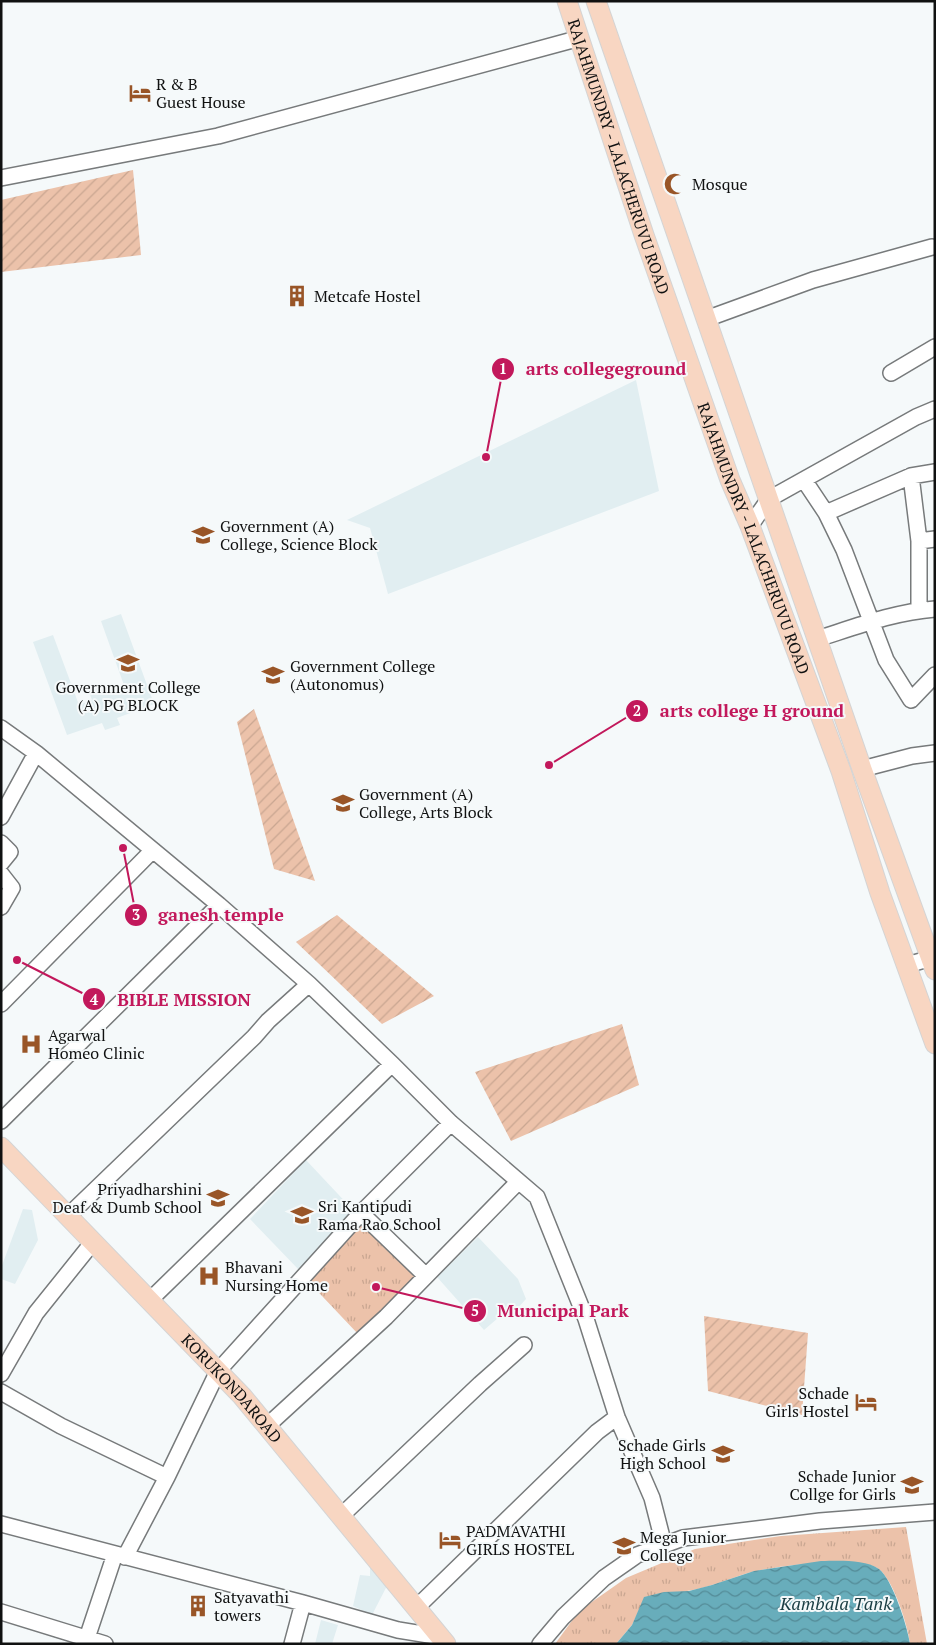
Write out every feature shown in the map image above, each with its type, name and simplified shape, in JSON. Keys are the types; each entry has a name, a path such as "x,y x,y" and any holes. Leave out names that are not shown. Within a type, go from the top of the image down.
{"main road":[{"name":"RAJAHMUNDRY - LALACHERUVU ROAD","path":"567,1 647,244 730,480 750,526 841,771 880,893 935,1044"},
{"path":"596,1 862,769 933,962"},
{"name":"KORUKONDAROAD","path":"1,1147 242,1396 444,1640"}],"street":[{"path":"1,178 218,136 580,38"},
{"path":"706,320 813,280 932,247"},
{"path":"892,373 935,347"},
{"path":"750,526 769,499 916,417 935,409"},
{"path":"826,513 911,476 935,472"},
{"path":"911,476 919,541 919,610"},
{"path":"804,480 826,513 844,550 886,660 911,700 935,675"},
{"path":"919,541 935,539"},
{"path":"817,639 919,610 935,609"},
{"path":"1,728 36,753 219,904 309,984 451,1123 536,1197 586,1319 617,1417 652,1498 664,1545"},
{"path":"1,817 36,753"},
{"path":"862,769 912,756 935,753"},
{"path":"1,844 10,852 1,863"},
{"path":"1,1004 152,850"},
{"path":"1,874 12,888 1,907"},
{"path":"1,1121 219,904"},
{"path":"907,965 933,962"},
{"path":"68,1216 254,1037 268,1021 309,984"},
{"path":"150,1300 392,1064"},
{"path":"85,1641 120,1555 167,1477 218,1371 361,1213 451,1123"},
{"path":"267,1426 386,1317 518,1182"},
{"path":"361,1213 425,1275"},
{"path":"1,1374 36,1313 93,1242"},
{"path":"341,1516 480,1384 524,1345"},
{"path":"1,1392 61,1426 167,1477"},
{"path":"416,1607 597,1432 617,1417"},
{"path":"540,1644 563,1618 604,1578 637,1555 683,1538 820,1521 935,1512"},
{"path":"1,1524 303,1602 398,1630 444,1640"},
{"path":"292,1644 303,1602"},
{"path":"1,1612 85,1641 104,1644"}],"shaded area":[{"path":"636,380 659,491 388,594 370,528 347,520"},
{"name":"Government College (A) PG BLOCK","path":"121,614 154,704 117,718 120,725 105,730 102,723 67,735 33,642 53,635 79,705 92,700 88,689 103,683 108,695 125,688 101,621"},
{"name":"Sri Kantipudi Rama Rao School","path":"306,1160 353,1210 299,1270 250,1219"},
{"path":"23,1209 32,1210 38,1240 15,1284 1,1279 1,1268"},
{"path":"478,1237 518,1279 526,1299 516,1310 512,1306 484,1330 437,1277"},
{"path":"370,1564 390,1580 372,1615 353,1606 360,1575 370,1576"},
{"path":"321,1620 338,1625 332,1644 315,1644"}],"green space":[{"path":"133,170 141,255 1,272 1,200"},
{"path":"254,709 315,881 274,869 237,722"},
{"path":"337,915 434,996 382,1024 296,942"},
{"path":"622,1024 639,1085 511,1141 475,1072"},
{"path":"360,1221 417,1276 358,1334 305,1278"},
{"path":"704,1316 808,1333 802,1415 708,1391"},
{"path":"906,1527 927,1644 910,1644 900,1605 890,1584 880,1570 871,1565 839,1562 801,1564 750,1572 695,1589 645,1597 632,1625 616,1644 555,1644 579,1611 626,1578 695,1549 781,1536"}],"water":[{"name":"Kambala Tank","path":"821,1561 859,1562 879,1569 894,1592 903,1616 910,1644 616,1644 632,1625 644,1597 664,1592 689,1591 754,1571"}],"place":[{"name":"R & B Guest House","path":"140,93"},
{"name":"Mosque","path":"675,184"},
{"name":"Metcafe Hostel","path":"297,296"},
{"name":"arts collegeground","path":"486,457"},
{"name":"Government (A) College, Science Block","path":"203,535"},
{"name":"Government College (A) PG BLOCK","path":"128,663"},
{"name":"Government College (Autonomus)","path":"273,675"},
{"name":"arts college H ground","path":"549,765"},
{"name":"Government (A) College, Arts Block","path":"343,803"},
{"name":"ganesh temple","path":"123,848"},
{"name":"BIBLE MISSION","path":"17,960"},
{"name":"Agarwal Homeo Clinic","path":"31,1044"},
{"name":"Priyadharshini Deaf & Dumb School","path":"218,1198"},
{"name":"Sri Kantipudi Rama Rao School","path":"302,1215"},
{"name":"Bhavani Nursing Home","path":"209,1276"},
{"name":"Municipal Park","path":"376,1287"},
{"name":"Schade Girls Hostel","path":"866,1402"},
{"name":"Schade Girls High School","path":"723,1454"},
{"name":"Schade Junior Collge for Girls","path":"912,1485"},
{"name":"PADMAVATHI GIRLS HOSTEL","path":"450,1540"},
{"name":"Mega Junior College","path":"624,1546"},
{"name":"Satyavathi towers","path":"198,1606"}]}
